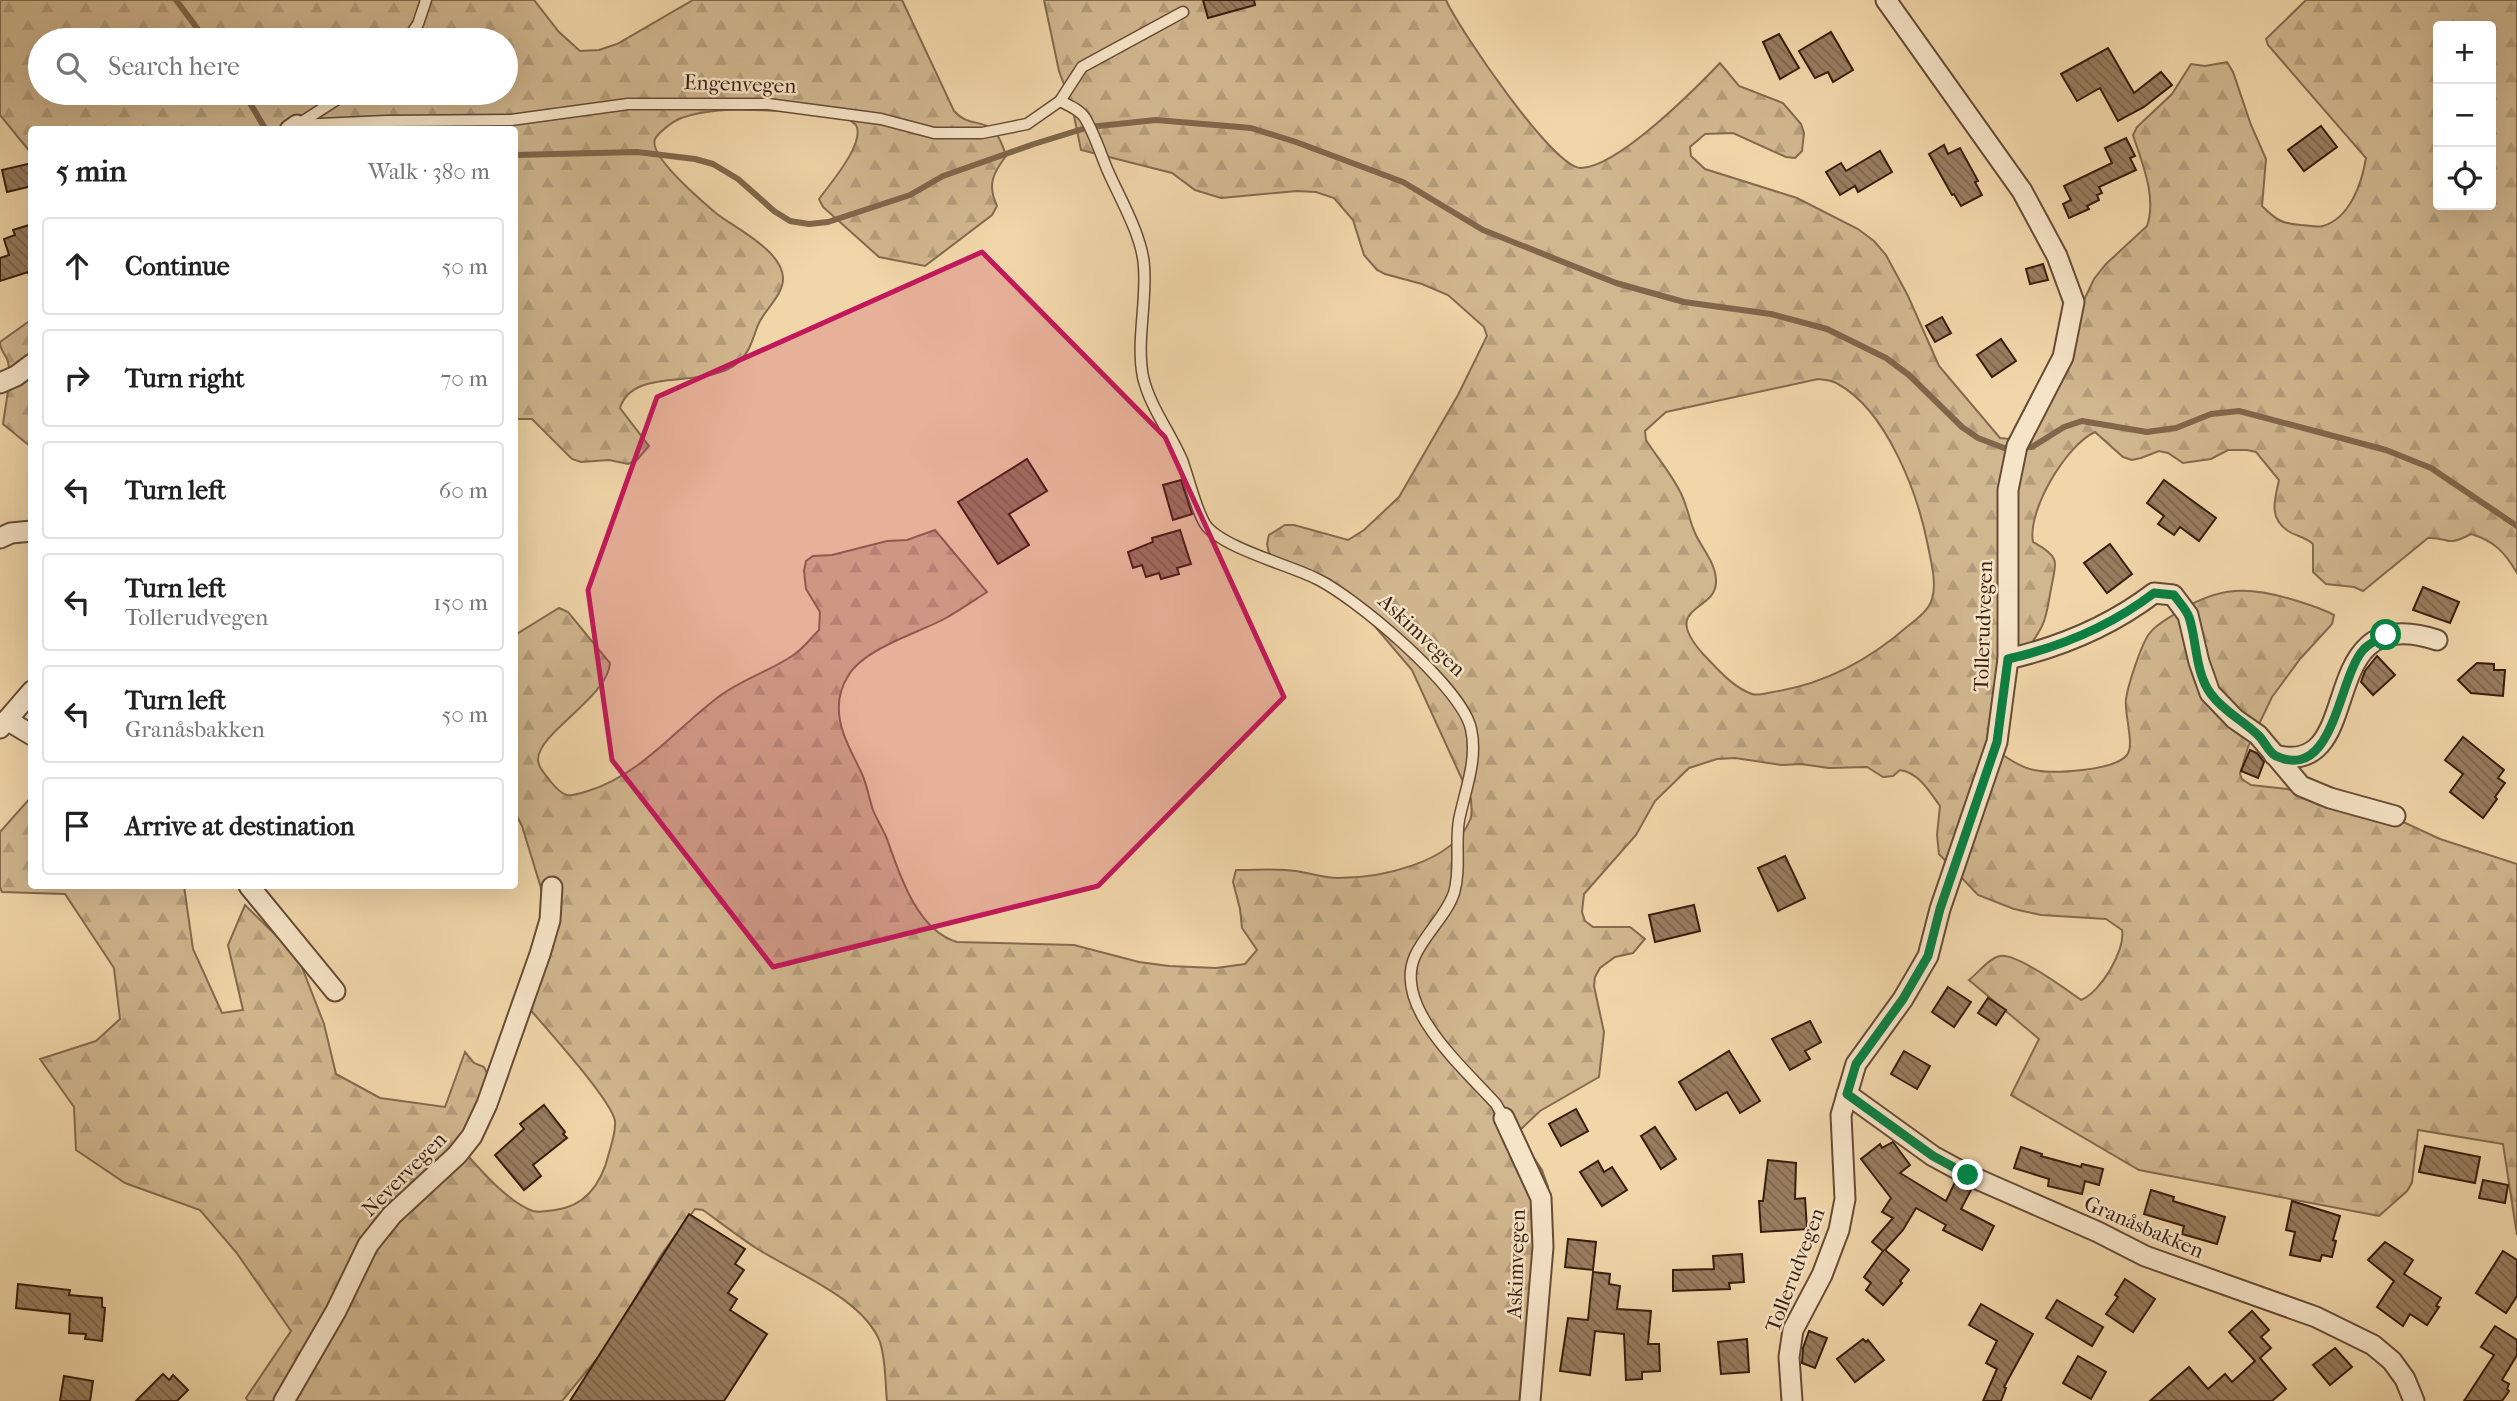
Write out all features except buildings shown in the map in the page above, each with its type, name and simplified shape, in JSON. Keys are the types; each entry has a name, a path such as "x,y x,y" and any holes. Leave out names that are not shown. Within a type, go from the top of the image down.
{"street":[{"name":"Tollerudvegen","path":"1792,1401 1789,1357 1793,1330 1822,1275 1839,1230 1845,1199 1841,1115 1856,1064 1903,999 1928,956 1944,896 1997,742 2008,659 2008,490 2017,446 2063,357 2074,302 2057,256 2022,191 1886,0"},
{"path":"0,383 28,367"},
{"path":"0,538 11,533 28,531"},
{"path":"2008,659 2033,653 2096,628 2135,608 2154,593 2174,595 2188,615 2199,662 2210,693 2235,719 2258,735 2301,786 2330,798 2395,817"},
{"path":"2274,755 2290,760 2305,758 2319,749 2331,728 2351,669 2364,649 2386,635 2415,632 2437,639"},
{"path":"28,695 2,721 28,733"},
{"name":"Nevervegen","path":"284,1401 336,1311 368,1245 392,1215 457,1155 472,1136 487,1104 540,954 550,920 552,887"},
{"path":"250,889 335,991"},
{"name":"Granåsbakken","path":"1847,1094 1933,1156 1968,1175 2098,1232 2145,1256 2316,1317 2373,1345 2392,1361 2414,1401"},
{"name":"Askimvegen","path":"1504,1118 1541,1199 1543,1247 1531,1401"}],"lane":[{"path":"415,28 426,0"},
{"name":"Engenvegen","path":"308,126 386,121 511,120 628,104 768,104 881,119 934,133 982,133 1027,124 1060,101 1082,67 1183,12"},
{"name":"Askimvegen","path":"1060,101 1084,116 1140,246 1144,276 1141,348 1143,378 1154,407 1182,460 1205,524 1224,539 1268,560 1314,577 1339,592 1436,675 1458,700 1468,717 1474,757 1459,821 1457,880 1449,904 1415,955 1410,976 1418,1011 1428,1028 1496,1104 1504,1118"},
{"name":"Engenvegen","path":"295,126 328,105"}],"highlighted area":[{"path":"982,252 1165,437 1284,697 1098,886 773,967 612,760 588,590 657,397"}],"green space":[{"path":"0,0 534,0 559,32 580,51 599,50 617,44 693,0 902,0 954,111 962,118 983,124 995,132 1006,156 993,179 992,192 997,206 992,215 925,266 879,257 823,207 819,199 845,164 856,142 856,125 849,119 807,113 726,110 684,117 666,128 655,139 655,147 668,167 717,214 768,251 776,260 783,280 780,291 760,321 750,346 738,362 722,372 643,385 629,393 620,408 649,446 637,460 628,464 609,460 581,462 572,459 532,419 518,419 518,126 28,126 28,149 0,115"},
{"path":"1044,0 1446,0 1487,66 1529,122 1568,162 1581,168 1615,155 1634,141 1674,108 1720,63 1739,86 1783,103 1801,124 1804,133 1802,151 1795,158 1786,157 1733,133 1705,134 1690,147 1691,156 1705,169 1797,198 1858,229 1874,241 1886,255 1908,296 1939,366 2000,438 2009,439 2024,426 2094,279 2106,264 2147,226 2150,215 2149,192 2133,135 2137,127 2172,94 2191,64 2205,66 2227,62 2233,72 2266,159 2262,206 2284,222 2321,227 2341,216 2347,208 2358,188 2366,158 2268,45 2266,39 2306,0 2517,0 2517,573 2498,549 2487,540 2471,534 2452,541 2428,538 2363,591 2354,587 2326,584 2313,572 2313,544 2288,531 2278,520 2274,508 2279,480 2256,452 2228,450 2211,459 2183,463 2168,453 2159,451 2132,460 2123,457 2095,432 2072,450 2042,497 2033,529 2033,542 2047,551 2055,562 2047,611 2034,640 2000,693 1992,711 1989,729 1993,744 2006,757 2030,769 2068,771 2110,765 2127,755 2129,750 2126,699 2129,684 2146,639 2152,630 2163,622 2193,603 2234,591 2278,595 2334,615 2332,624 2300,659 2272,697 2248,747 2240,774 2242,779 2251,785 2287,789 2388,815 2440,839 2517,864 2517,1235 2503,1144 2418,1130 2412,1183 2407,1191 2379,1216 2139,1170 2011,1095 2039,1039 1969,980 1992,960 2008,956 2041,973 2081,1000 2096,989 2110,970 2120,948 2122,930 2106,919 2041,915 2014,909 1978,895 1939,854 1937,835 1940,806 1923,783 1907,772 1900,770 1893,776 1883,777 1867,767 1829,768 1735,758 1717,759 1689,768 1655,801 1636,835 1584,894 1582,912 1585,921 1593,927 1630,927 1645,939 1633,953 1615,957 1600,968 1595,977 1594,986 1604,1032 1599,1077 1540,1111 1520,1130 1521,1139 1542,1170 1548,1187 1546,1234 1549,1272 1540,1401 887,1401 880,1342 859,1312 826,1288 756,1248 703,1210 695,1209 661,1255 606,1348 562,1401 248,1401 246,1398 291,1331 236,1252 200,1210 125,1183 76,1150 74,1107 40,1059 96,1041 120,1019 114,968 65,894 2,892 0,832 28,800 28,889 184,889 193,949 222,1013 243,1010 228,945 245,905 298,957 324,1024 336,1074 380,1098 445,1107 465,1052 474,1063 484,1067 493,1085 468,1156 507,1195 524,1207 538,1212 566,1208 591,1191 606,1164 615,1125 611,1111 588,1078 520,998 544,916 541,888 518,818 518,633 559,608 568,612 610,663 598,689 549,737 538,759 541,768 556,788 564,794 572,795 607,784 624,774 726,692 783,662 803,648 819,630 820,612 806,589 806,561 813,556 832,555 887,541 907,540 935,530 987,592 946,618 877,650 865,659 854,668 844,683 839,713 843,731 864,778 873,810 904,884 920,914 943,936 957,942 1074,945 1139,962 1169,966 1216,968 1245,964 1257,950 1242,928 1233,882 1236,870 1289,870 1338,878 1374,875 1394,871 1432,857 1461,835 1471,818 1471,799 1412,670 1344,590 1329,579 1283,567 1269,553 1267,544 1269,535 1285,525 1348,540 1364,530 1399,497 1458,395 1487,336 1484,327 1448,295 1377,270 1364,255 1353,220 1334,198 1316,192 1297,191 1221,198 1195,190 1172,173 1081,150 1072,106 1059,71","holes":["1818,379 1836,383 1856,397 1871,413 1898,456 1923,525 1933,572 1932,599 1919,617 1893,639 1845,669 1810,683 1754,695 1725,677 1691,638 1687,626 1688,617 1714,591 1715,574 1695,533 1680,491 1646,440 1645,431 1666,412"]},
{"path":"28,322 28,445 3,424 9,368 0,342"}],"waterway":[{"path":"176,0 197,28"},
{"path":"251,105 264,126"},
{"path":"518,155 637,152 695,159 713,164 738,179 774,211 790,221 809,224 828,222 910,195 943,176 1089,127 1156,120 1251,128 1403,182 1483,230 1616,283 1684,302 1771,314 1827,329 1886,358 1909,375 1962,427 1978,438 2004,448 2032,447 2064,427 2082,421 2147,432 2176,428 2211,414 2239,411 2386,450 2431,468 2517,526"}],"route":[{"path":"1968,1175 1933,1156 1847,1094 1856,1064 1903,999 1928,956 1940,909 1997,742 2008,659 2033,653 2096,628 2135,608 2154,593 2174,595 2188,615 2199,662 2210,693 2235,719 2258,735 2274,755 2290,760 2305,758 2319,749 2331,728 2351,669 2364,649 2386,635"}]}
